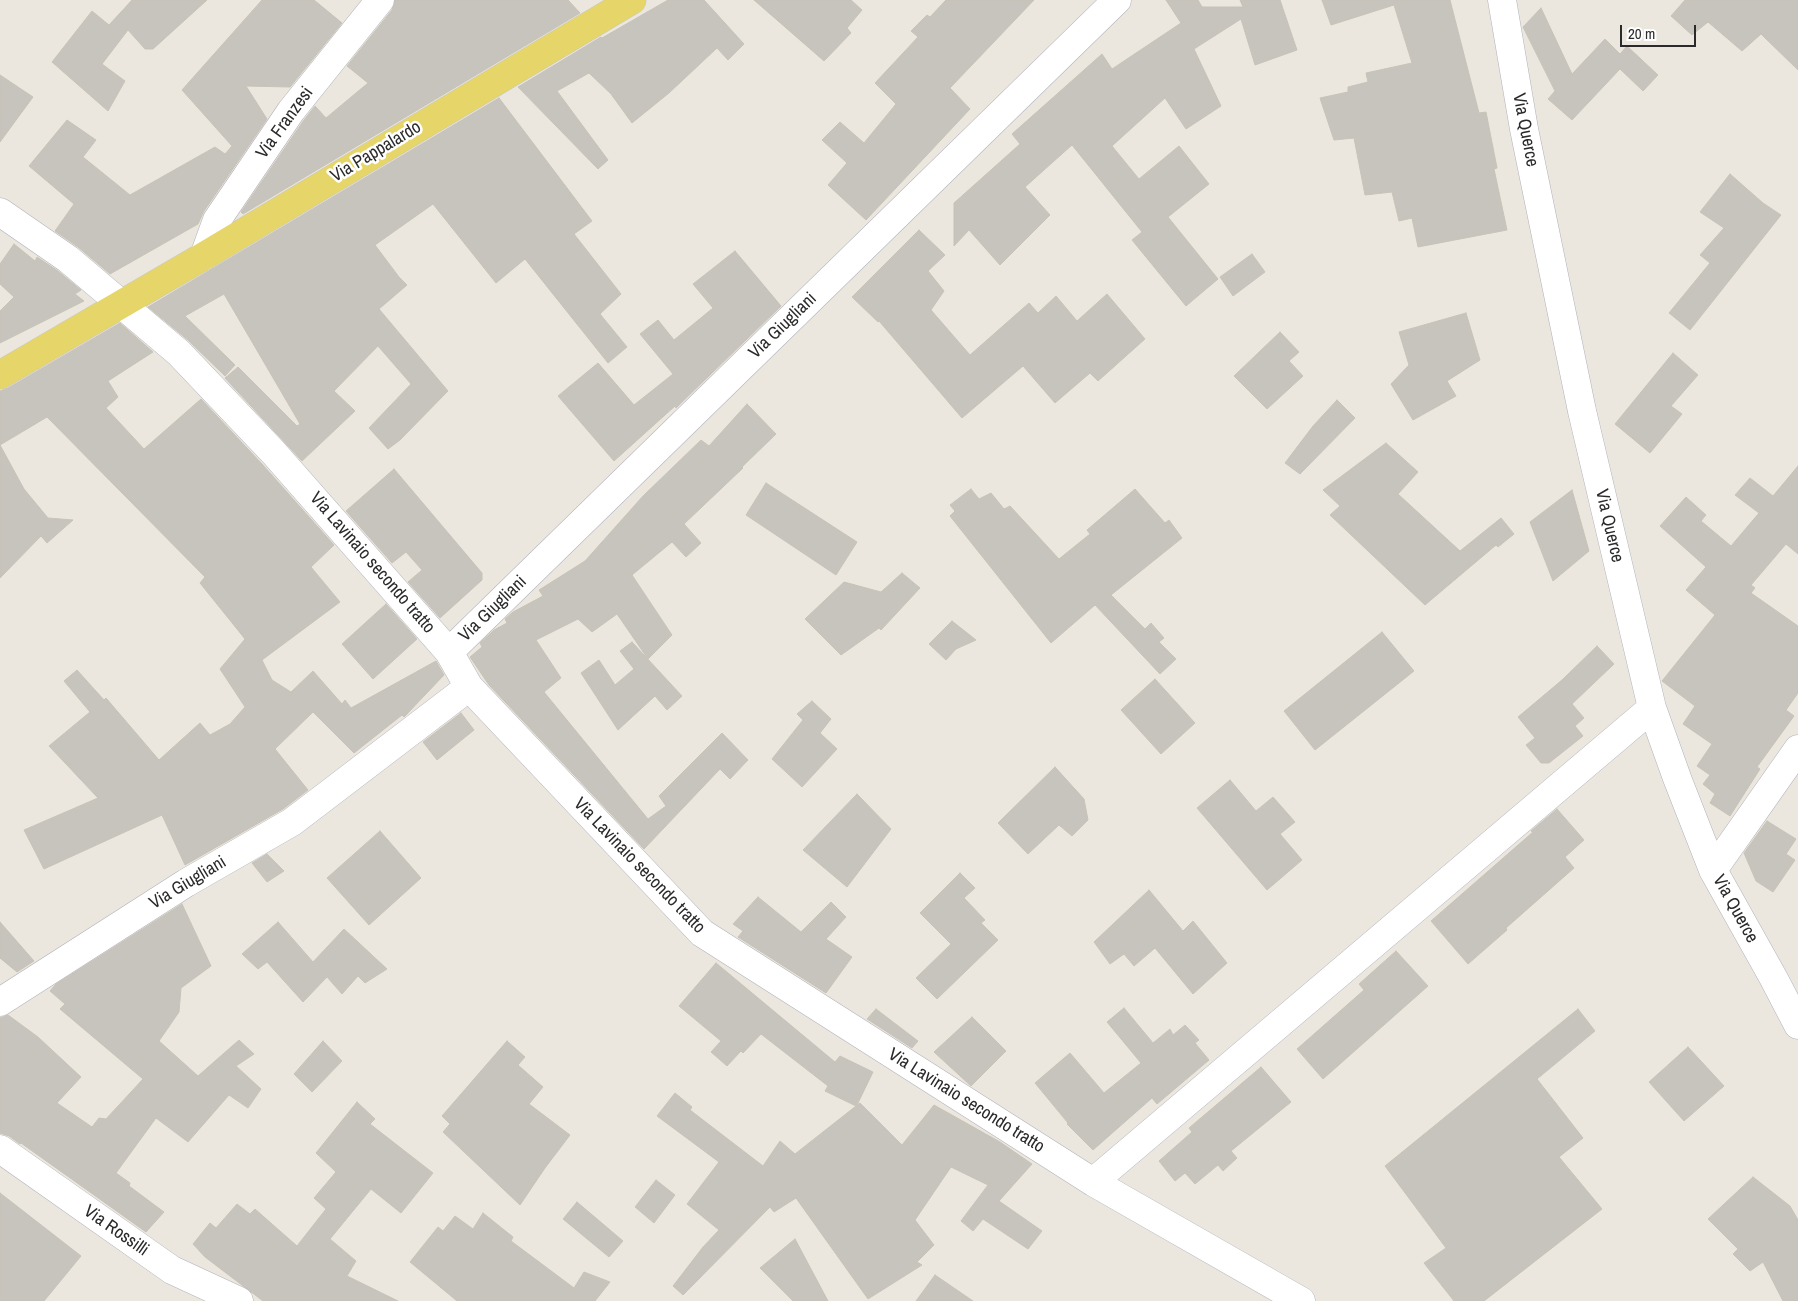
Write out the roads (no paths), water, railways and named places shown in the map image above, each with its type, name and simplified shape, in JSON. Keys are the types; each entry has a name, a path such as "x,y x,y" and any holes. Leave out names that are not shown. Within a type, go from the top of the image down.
{"main road":[{"name":"Via Pappalardo","path":"0,375 122,305 632,0"}],"street":[{"name":"Via Franzesi","path":"204,256 217,220 291,111 380,0"},
{"name":"Via Querce","path":"1502,0 1524,129 1582,411 1652,708 1713,870 1798,1025"},
{"name":"Via Giugliani","path":"449,652 1113,1"},
{"name":"Via Lavinaio secondo tratto","path":"0,212 68,259 179,353 274,453 449,652 468,687 702,933 1093,1182 1301,1301"},
{"name":"Via Giugliani","path":"0,1002 186,883 292,822 468,687"},
{"path":"1093,1182 1652,708"},
{"path":"1713,870 1798,749"},
{"name":"Via Rossilli","path":"0,1149 172,1270 239,1301"}]}
